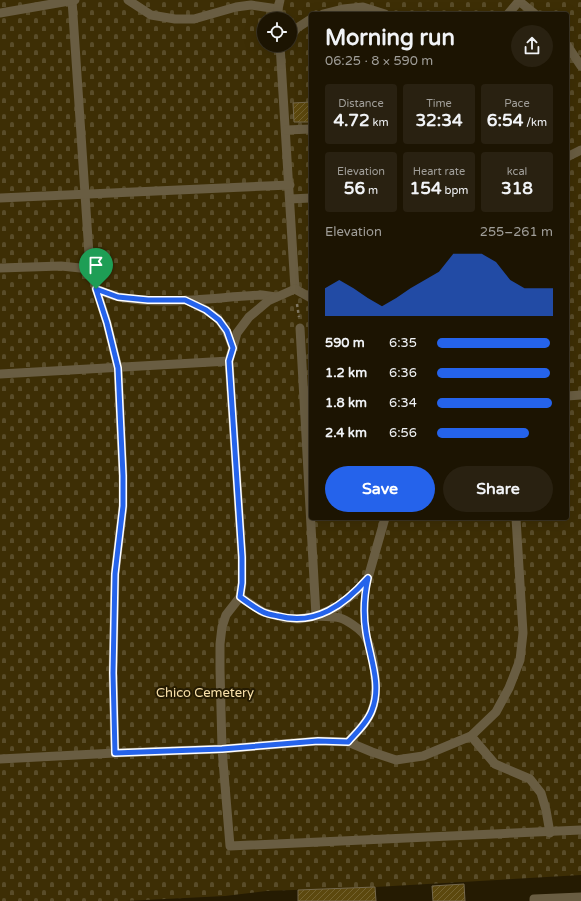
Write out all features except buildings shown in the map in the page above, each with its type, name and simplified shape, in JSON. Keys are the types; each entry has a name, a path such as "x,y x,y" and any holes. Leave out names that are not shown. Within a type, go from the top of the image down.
{"lane":[{"path":"0,13 73,0 90,269 107,323 118,368 123,506 115,574 113,673 115,753"},
{"path":"128,0 151,15 175,19 212,15 236,7 251,5 279,5"},
{"path":"510,12 519,1 533,12"},
{"path":"329,12 342,8 363,7 379,12"},
{"path":"297,29 309,20"},
{"path":"569,49 581,66"},
{"path":"281,52 295,289"},
{"path":"286,130 309,129"},
{"path":"569,156 581,150"},
{"path":"0,198 290,185"},
{"path":"290,199 309,198"},
{"path":"0,268 61,266 90,269"},
{"path":"96,289 118,297 148,300 185,300 262,294 278,297"},
{"path":"295,289 268,301 249,317 237,333 229,361 242,557 242,583 240,597 226,615 222,627 220,670 222,749 230,846 581,830"},
{"path":"295,289 309,297"},
{"path":"185,300 206,310 219,320 227,331 233,348"},
{"path":"300,328 309,490"},
{"path":"0,374 229,361"},
{"path":"569,396 581,395"},
{"path":"311,520 316,616"},
{"path":"240,597 263,612 284,618 299,619 316,616 337,607 355,593 368,578 384,520"},
{"path":"0,759 222,749 318,741 348,742 396,760 423,756 471,736 496,712 520,660 523,633 516,520"},
{"path":"316,616 340,618 354,626 363,634 369,646 375,673 375,694 372,711 348,742"},
{"path":"471,736 495,764 530,779 541,793 550,832"},
{"path":"534,901 534,899 581,897"}],"path":[{"path":"295,289 300,328"},
{"path":"365,620 364,596 368,578"}],"green space":[{"name":"Chico Cemetery","path":"0,0 581,0 581,875 375,887 266,891 225,896 125,901 0,901"}],"route":[{"path":"96,289 118,297 148,300 185,300 206,310 219,320 227,331 233,348 229,361 242,557 242,583 240,597 263,612 284,618 299,619 316,616 337,607 355,593 368,578 364,596 364,614 366,632 375,673 375,694 372,711 348,742 318,741 222,749 115,753 113,673 115,574 123,506 123,476 118,368 107,323 96,289"}]}
